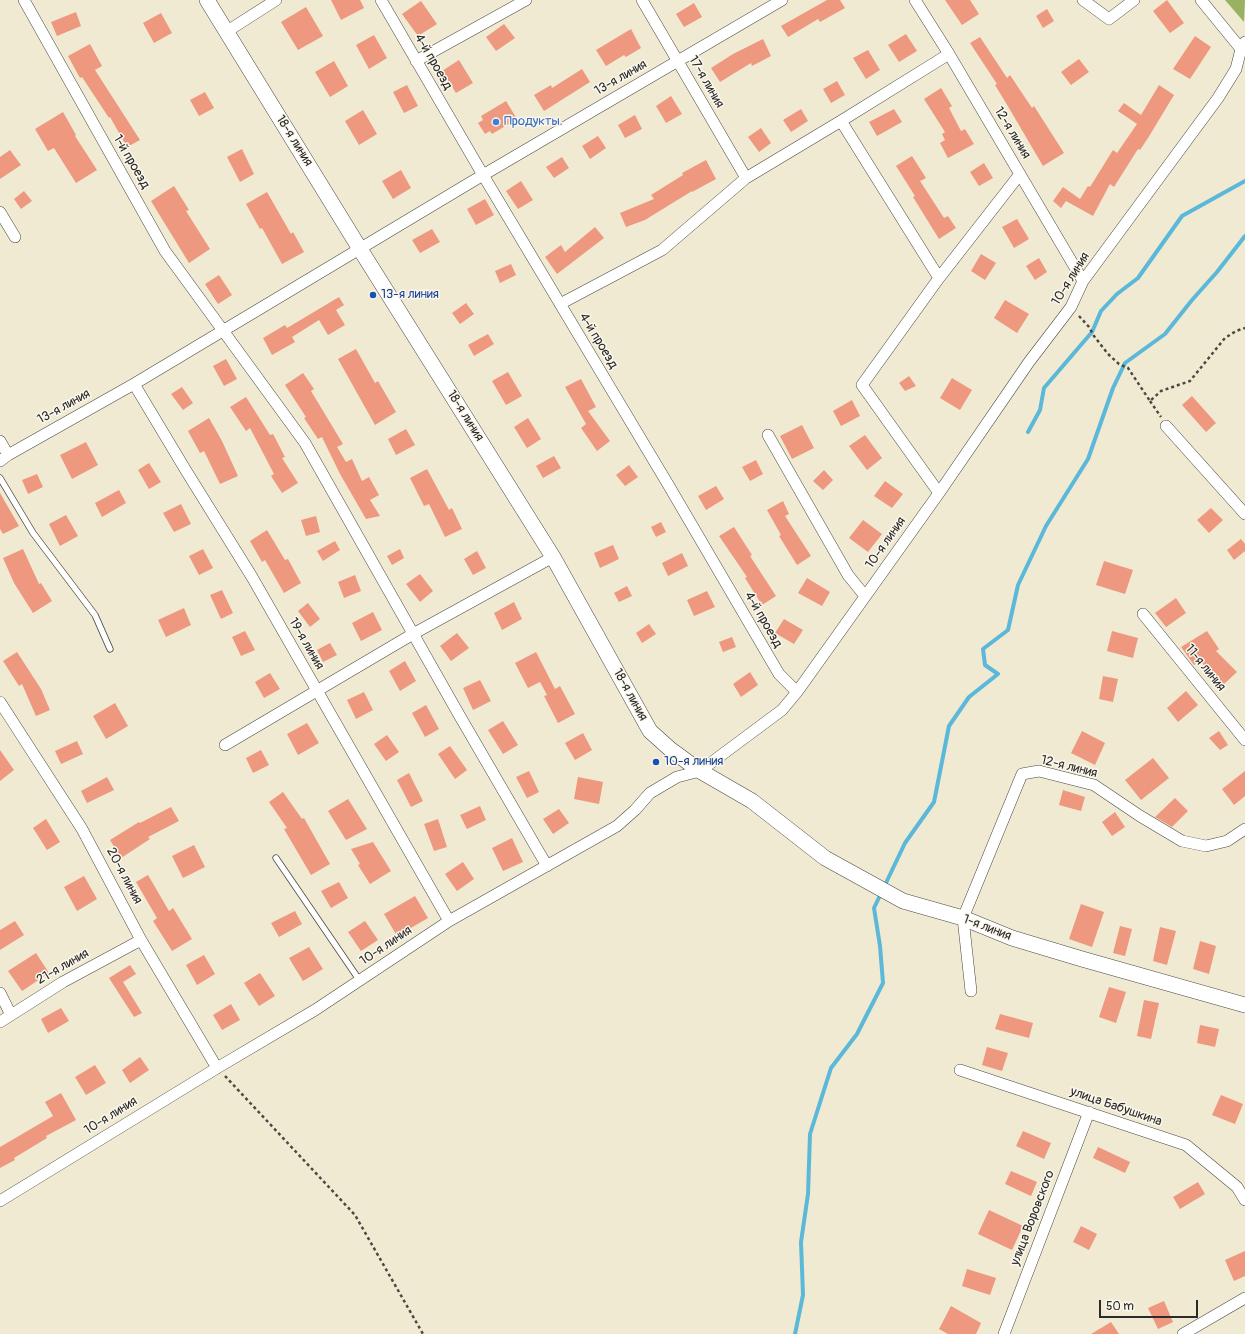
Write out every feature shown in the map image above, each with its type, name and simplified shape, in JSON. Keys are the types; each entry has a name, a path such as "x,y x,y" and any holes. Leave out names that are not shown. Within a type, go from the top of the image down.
{"street":[{"name":"1-й проезд","path":"24,0 165,251 305,443 458,713 547,866"},
{"name":"18-я линия","path":"207,0 360,249 553,557 650,731 670,749 700,771 752,801"},
{"path":"226,32 276,0"},
{"name":"4-й проезд","path":"381,0 779,674 797,692"},
{"path":"416,61 526,0"},
{"name":"17-я линия","path":"642,0 746,178"},
{"name":"13-я линия","path":"4,458 134,384 483,175 782,0"},
{"name":"12-я линия","path":"915,0 949,54 1083,281"},
{"path":"1083,0 1109,19 1134,0"},
{"path":"1201,0 1243,46"},
{"name":"10-я линия","path":"0,1201 217,1068 315,1010 449,921 617,826 636,810 650,793 677,777 700,771 782,710 797,692 939,493 1029,362 1071,307 1083,281 1218,98 1236,69 1243,46"},
{"path":"560,304 662,250 746,178 841,122 949,54"},
{"path":"841,122 939,278"},
{"path":"939,493 862,385 939,278 1020,174"},
{"path":"0,212 15,237"},
{"name":"19-я линия","path":"134,384 184,469 252,577 449,921"},
{"path":"1166,426 1245,514"},
{"path":"768,435 848,575 865,596"},
{"path":"0,441 4,458"},
{"path":"225,745 413,634 553,557"},
{"name":"11-я линия","path":"1143,614 1245,740"},
{"name":"20-я линия","path":"0,702 82,829 141,940 217,1068"},
{"name":"12-я линия","path":"963,918 1022,774 1039,771 1094,785 1140,816 1182,841 1206,846 1227,841 1245,829"},
{"name":"1-я линия","path":"752,801 825,858 903,901 963,918 1012,938 1245,1005"},
{"path":"963,918 971,991"},
{"name":"21-я линия","path":"0,1022 63,982 141,940"},
{"path":"0,993 11,1015"},
{"name":"улица Бабушкина","path":"960,1070 1186,1145 1237,1187 1245,1200"},
{"name":"улица Воровского","path":"1004,1334 1089,1112"},
{"path":"1183,1334 1245,1298"}],"lane":[{"path":"0,478 33,533 95,615 110,649"},
{"path":"276,858 360,981"}],"path":[{"path":"1071,307 1089,327 1108,354 1119,364 1128,368 1166,426"},
{"path":"1150,401 1161,391 1190,381 1225,338 1236,330 1245,328"},
{"path":"217,1068 355,1215 423,1334"}],"green space":[{"path":"1225,0 1245,0 1244,22"}],"building":[{"path":"331,0 360,0 364,8 341,20"},
{"path":"827,0 840,0 845,8 820,22 818,19 788,37 781,26"},
{"path":"945,0 970,0 979,14 962,25"},
{"path":"1167,0 1184,23 1170,33 1153,11"},
{"path":"421,1 437,24 418,36 402,14"},
{"path":"694,3 702,17 684,27 676,14"},
{"path":"306,7 323,36 298,50 281,22"},
{"path":"1047,9 1054,21 1043,28 1036,16"},
{"path":"76,12 81,26 57,36 51,22"},
{"path":"161,13 172,33 154,43 143,23"},
{"path":"504,24 515,38 496,51 486,37"},
{"path":"631,29 641,48 626,57 624,55 606,66 596,50"},
{"path":"906,34 917,51 899,62 888,45"},
{"path":"374,35 387,58 369,69 356,45"},
{"path":"1195,36 1211,47 1190,79 1173,69"},
{"path":"980,37 1007,78 1010,75 1032,108 1034,106 1064,153 1043,166 995,85 997,84 970,43"},
{"path":"763,39 771,56 752,66 751,63 720,82 711,68 733,54"},
{"path":"90,44 102,66 95,70 140,140 127,147 110,117 109,118 82,77 80,78 68,56"},
{"path":"868,50 880,70 866,79 853,58"},
{"path":"1079,59 1089,72 1071,85 1061,72"},
{"path":"459,60 473,83 456,93 442,71"},
{"path":"334,61 348,86 330,97 315,72"},
{"path":"582,69 590,82 544,111 534,95 551,85 552,88"},
{"path":"837,81 845,95 831,103 823,89"},
{"path":"407,85 418,106 404,113 393,92"},
{"path":"1159,85 1174,95 1148,138 1140,150 1138,149 1114,187 1110,184 1093,216 1066,201 1061,208 1053,201 1063,187 1080,199 1088,186 1090,187 1113,150 1117,153 1137,124 1118,111 1124,103 1141,115"},
{"path":"941,88 952,106 949,108 961,131 965,129 974,144 948,158 940,143 945,140 942,134 945,132 924,99"},
{"path":"205,92 214,108 199,116 190,100"},
{"path":"671,96 682,114 666,123 656,106"},
{"path":"506,101 517,119 492,134 490,131 485,134 478,123 483,120 481,116"},
{"path":"801,109 808,121 791,132 783,120"},
{"path":"894,109 902,122 877,136 869,122"},
{"path":"363,110 377,134 359,145 345,121"},
{"path":"63,112 76,135 75,136 97,170 76,183 54,148 48,151 35,129"},
{"path":"635,115 642,129 625,138 618,125"},
{"path":"761,128 771,143 759,152 748,137"},
{"path":"598,136 606,148 590,159 582,146"},
{"path":"242,149 254,174 240,182 227,157"},
{"path":"10,150 21,165 0,179 0,157"},
{"path":"912,156 926,178 920,181 944,218 948,216 956,228 939,239 896,166"},
{"path":"562,157 569,168 554,178 546,167"},
{"path":"706,160 716,179 692,191 645,220 626,227 620,213 654,199 651,195 683,175 682,173"},
{"path":"984,163 993,178 979,186 970,172"},
{"path":"401,170 411,188 393,199 382,181"},
{"path":"521,181 533,200 518,209 506,191"},
{"path":"174,186 189,210 186,211 210,249 189,263 151,201"},
{"path":"24,191 32,201 21,209 14,199"},
{"path":"267,192 291,234 293,232 304,252 282,264 262,228 260,229 246,204"},
{"path":"485,199 494,215 476,225 467,209"},
{"path":"1017,219 1029,239 1014,248 1002,227"},
{"path":"595,227 604,238 557,274 545,257 561,245 565,252"},
{"path":"432,229 440,242 420,253 412,240"},
{"path":"981,254 996,263 985,280 971,271"},
{"path":"1039,258 1047,272 1035,280 1026,266"},
{"path":"511,264 516,275 500,283 495,271"},
{"path":"219,275 232,295 218,304 205,284"},
{"path":"339,297 344,305 336,310 345,325 328,335 319,320 292,337 295,342 272,355 263,338 285,325 287,328"},
{"path":"1005,300 1029,314 1017,333 994,318"},
{"path":"466,303 474,314 460,324 452,313"},
{"path":"488,334 494,344 474,356 468,345"},
{"path":"356,349 375,383 378,381 396,412 375,425 338,359"},
{"path":"226,359 237,379 224,386 213,366"},
{"path":"508,372 522,396 506,405 492,381"},
{"path":"303,373 314,389 311,391 343,444 337,447 346,462 352,459 362,481 369,477 379,495 370,500 380,516 366,519 340,474 322,437 318,439 304,418 306,417 285,385"},
{"path":"909,376 916,386 905,391 899,383"},
{"path":"952,378 972,390 960,410 940,398"},
{"path":"581,379 596,407 588,411 610,441 597,451 581,428 586,424 565,387"},
{"path":"182,387 193,403 183,410 171,394"},
{"path":"1192,396 1216,423 1206,432 1182,405"},
{"path":"246,397 270,435 273,434 285,457 282,458 298,483 282,493 271,476 274,474 250,428 246,431 230,407"},
{"path":"852,400 860,416 841,426 833,411"},
{"path":"209,418 222,441 238,476 220,484 204,451 200,453 188,431"},
{"path":"528,418 541,439 527,448 514,427"},
{"path":"802,425 814,448 792,459 780,436"},
{"path":"406,429 415,445 396,455 388,439"},
{"path":"865,435 882,458 867,470 849,446"},
{"path":"86,442 98,465 72,479 60,455"},
{"path":"554,456 561,468 543,478 536,466"},
{"path":"756,460 763,474 750,481 742,467"},
{"path":"149,463 161,482 149,489 138,470"},
{"path":"629,465 638,477 625,486 616,475"},
{"path":"427,469 449,510 452,508 462,529 445,537 429,504 424,506 410,478"},
{"path":"824,470 833,480 823,490 813,481"},
{"path":"37,474 43,487 28,494 22,480"},
{"path":"885,481 903,494 892,508 874,496"},
{"path":"716,486 724,499 706,510 698,496"},
{"path":"119,490 126,503 102,517 95,503"},
{"path":"0,493 19,526 3,534 0,529"},
{"path":"783,501 789,514 785,516 811,556 797,565 779,536 781,535 767,510"},
{"path":"181,504 191,524 174,532 163,513"},
{"path":"1211,508 1223,520 1209,533 1197,520"},
{"path":"66,515 78,536 60,546 49,524"},
{"path":"316,516 320,532 306,536 301,520"},
{"path":"863,520 882,534 868,552 849,538"},
{"path":"661,522 666,532 656,537 651,527"},
{"path":"734,527 752,555 750,556 776,596 762,605 745,578 747,577 719,536"},
{"path":"267,530 285,560 288,559 301,583 284,593 265,560 262,562 250,541"},
{"path":"1241,539 1245,544 1245,551 1234,560 1227,550"},
{"path":"335,541 340,550 323,561 317,551"},
{"path":"613,545 619,559 600,568 594,553"},
{"path":"23,549 39,584 41,583 52,601 33,613 14,583 3,558"},
{"path":"203,549 213,568 199,575 189,556"},
{"path":"400,549 404,558 392,565 387,556"},
{"path":"477,551 486,568 473,575 464,559"},
{"path":"682,553 688,566 668,576 662,563"},
{"path":"1104,561 1133,570 1125,594 1096,585"},
{"path":"420,574 433,591 420,602 406,584"},
{"path":"355,575 361,591 344,598 338,582"},
{"path":"807,578 830,592 822,606 798,593"},
{"path":"627,586 632,596 619,602 614,593"},
{"path":"222,590 233,613 221,619 210,595"},
{"path":"707,591 715,607 694,616 687,600"},
{"path":"1176,598 1186,613 1166,627 1155,613"},
{"path":"514,602 522,619 502,630 494,613"},
{"path":"308,603 320,619 310,627 298,611"},
{"path":"184,608 191,625 166,637 158,620"},
{"path":"373,612 382,630 361,641 352,623"},
{"path":"784,619 803,630 794,644 775,633"},
{"path":"649,624 656,634 642,643 636,633"},
{"path":"245,631 255,650 241,656 232,637"},
{"path":"1112,631 1138,638 1133,658 1107,651"},
{"path":"1207,631 1219,649 1216,651 1237,672 1223,685 1200,661 1194,665 1181,647"},
{"path":"457,633 469,648 451,661 440,646"},
{"path":"732,637 736,647 723,652 719,642"},
{"path":"330,643 337,655 323,662 317,650"},
{"path":"17,652 41,689 50,710 36,716 22,684 19,686 3,661"},
{"path":"536,652 555,689 560,686 575,714 558,723 544,696 547,695 540,682 528,688 515,663"},
{"path":"405,661 416,681 400,691 389,671"},
{"path":"750,672 758,685 741,697 733,684"},
{"path":"270,673 280,689 264,698 255,682"},
{"path":"1103,676 1118,679 1113,702 1099,699"},
{"path":"480,680 491,701 473,710 463,688"},
{"path":"1186,691 1198,705 1178,722 1167,708"},
{"path":"364,692 373,710 356,719 347,700"},
{"path":"115,703 128,726 106,739 93,716"},
{"path":"426,705 439,729 425,737 412,713"},
{"path":"503,721 518,745 503,754 488,730"},
{"path":"307,723 319,743 298,755 287,734"},
{"path":"1082,731 1105,743 1095,765 1071,753"},
{"path":"1219,731 1228,745 1220,750 1209,738"},
{"path":"583,733 592,750 575,760 565,743"},
{"path":"387,735 399,752 386,761 374,744"},
{"path":"77,741 83,754 61,764 55,751"},
{"path":"450,746 467,770 455,779 438,754"},
{"path":"0,750 14,770 0,781"},
{"path":"261,750 269,765 253,773 246,758"},
{"path":"1153,758 1169,778 1141,800 1125,780"},
{"path":"529,771 539,792 527,798 516,777"},
{"path":"1245,771 1245,796 1234,805 1222,789"},
{"path":"409,773 423,801 411,807 397,780"},
{"path":"107,777 114,790 87,803 81,791"},
{"path":"578,777 603,782 599,804 574,799"},
{"path":"1063,790 1085,797 1081,811 1059,805"},
{"path":"283,792 302,819 304,818 330,864 311,875 284,829 287,828 269,802"},
{"path":"1175,798 1188,811 1172,827 1155,817"},
{"path":"348,799 367,829 346,840 328,811"},
{"path":"480,806 486,820 467,829 460,815"},
{"path":"171,807 179,821 148,837 150,839 121,858 110,840 139,822 140,823"},
{"path":"559,809 569,823 553,834 543,819"},
{"path":"1115,812 1125,827 1112,836 1102,822"},
{"path":"46,819 60,842 47,850 33,828"},
{"path":"438,819 447,847 434,851 424,824"},
{"path":"512,838 523,862 503,871 492,848"},
{"path":"373,842 391,871 370,884 358,865 360,864 351,849"},
{"path":"194,845 205,867 183,878 172,856"},
{"path":"463,862 474,879 457,891 445,874"},
{"path":"148,875 169,911 173,908 192,939 172,951 153,921 157,918 136,882"},
{"path":"84,876 97,899 77,911 64,887"},
{"path":"339,882 348,898 331,908 321,891"},
{"path":"415,896 428,918 397,936 384,914"},
{"path":"1081,904 1104,912 1092,947 1069,939"},
{"path":"295,911 302,924 279,937 271,923"},
{"path":"15,921 24,935 0,950 0,930"},
{"path":"365,921 378,940 361,951 348,932"},
{"path":"1120,926 1132,929 1125,956 1113,953"},
{"path":"1160,927 1176,931 1167,965 1153,961"},
{"path":"1200,941 1216,946 1209,974 1193,969"},
{"path":"309,947 323,969 303,981 289,958"},
{"path":"36,953 49,973 22,991 8,971"},
{"path":"204,955 215,974 197,985 186,965"},
{"path":"130,965 136,974 123,982 142,1013 134,1017 109,978"},
{"path":"260,973 275,996 259,1006 244,983"},
{"path":"1109,987 1126,992 1116,1023 1099,1017"},
{"path":"1144,1000 1159,1003 1151,1039 1137,1036"},
{"path":"231,1004 240,1020 222,1030 213,1015"},
{"path":"61,1008 69,1021 48,1033 41,1019"},
{"path":"1000,1014 1033,1023 1029,1038 995,1029"},
{"path":"1200,1025 1219,1029 1215,1047 1197,1043"},
{"path":"987,1047 1008,1053 1002,1071 982,1065"},
{"path":"140,1057 149,1070 130,1083 122,1070"},
{"path":"95,1065 106,1083 86,1095 75,1077"},
{"path":"61,1093 76,1120 46,1136 47,1138 14,1158 15,1160 0,1168 0,1147 53,1116 45,1102"},
{"path":"1221,1095 1243,1104 1235,1124 1212,1115"},
{"path":"1023,1131 1051,1143 1044,1159 1016,1146"},
{"path":"1098,1147 1130,1162 1125,1173 1093,1158"},
{"path":"1011,1171 1037,1182 1031,1196 1005,1184"},
{"path":"1198,1182 1205,1194 1180,1209 1173,1197"},
{"path":"989,1210 1023,1226 1012,1250 978,1234"},
{"path":"1081,1226 1097,1234 1089,1250 1073,1242"},
{"path":"1245,1251 1245,1276 1234,1281 1225,1260"},
{"path":"967,1269 996,1278 990,1295 962,1286"},
{"path":"1164,1301 1173,1322 1158,1329 1148,1308"},
{"path":"951,1306 981,1323 976,1334 948,1334 939,1329"},
{"path":"1111,1322 1119,1334 1091,1334"}],"waterway":[{"path":"1028,432 1040,410 1044,388 1092,332 1101,311 1117,294 1138,278 1182,216 1245,181"},
{"path":"795,1334 803,1295 801,1242 808,1194 810,1134 831,1068 857,1034 883,983 880,946 874,908 905,843 934,802 949,726 969,697 998,674 985,665 983,649 1008,630 1018,585 1046,526 1088,459 1113,388 1125,363 1165,334 1245,236"}],"place":[{"name":"Продукты.","path":"496,122"},
{"name":"13-я линия","path":"373,295"},
{"name":"10-я линия","path":"656,762"}]}
